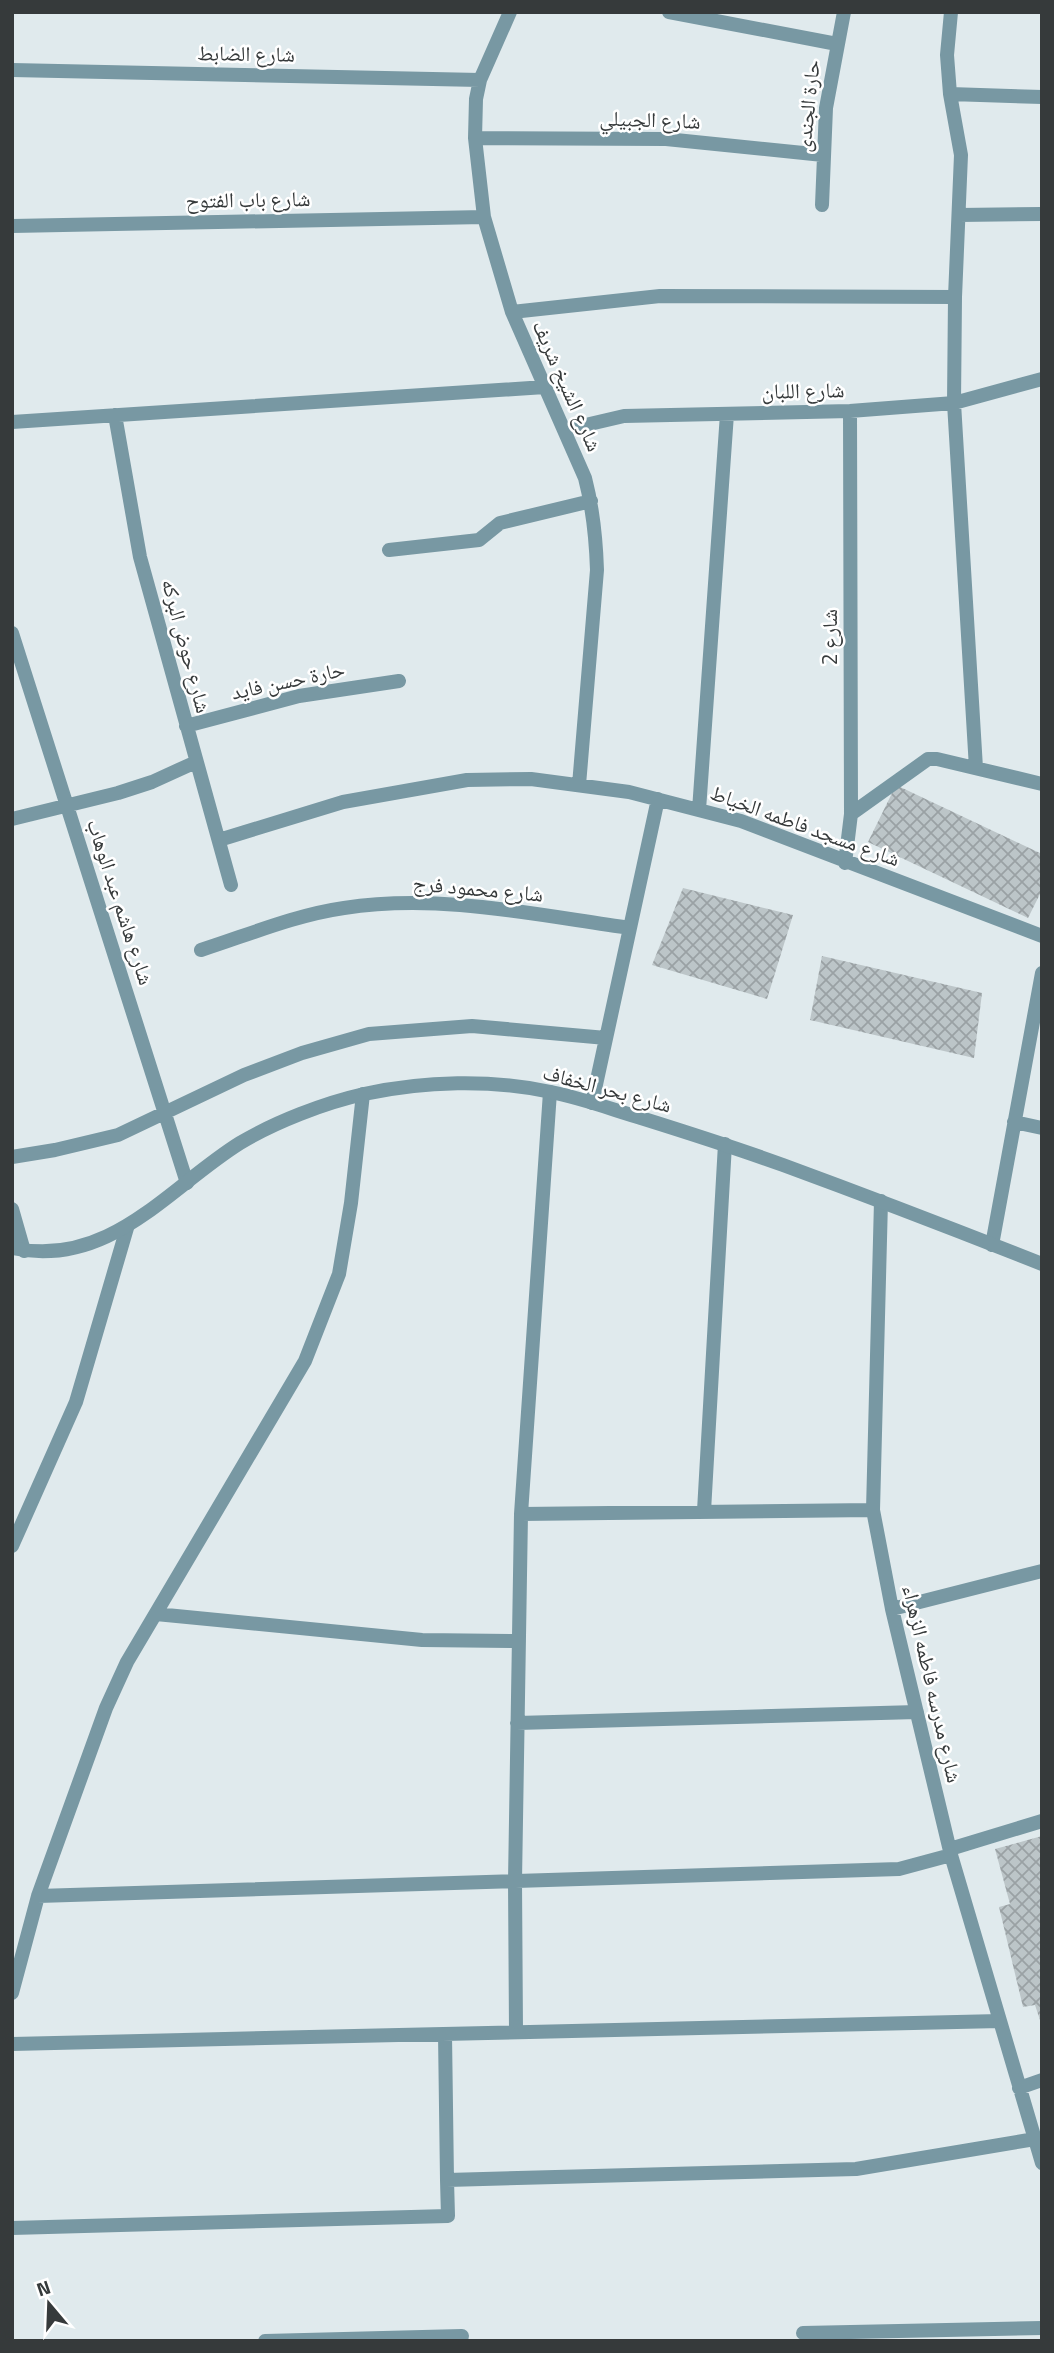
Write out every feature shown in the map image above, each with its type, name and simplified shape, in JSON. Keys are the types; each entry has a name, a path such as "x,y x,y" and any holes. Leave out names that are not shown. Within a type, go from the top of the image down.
{"street":[{"name":"شارع الشيخ شريف","path":"510,12 480,80 475,108 475,138 484,217 512,312 585,478 591,501 597,570 579,785"},
{"path":"669,12 837,44"},
{"name":"حارة الجندى","path":"822,205 826,108 844,12"},
{"path":"951,12 947,55 950,94 961,155 954,402 976,768"},
{"name":"شارع الضابط","path":"12,70 480,80"},
{"path":"950,94 1042,97"},
{"name":"شارع الجبيلي","path":"475,138 666,139 823,155"},
{"path":"958,215 1042,214"},
{"name":"شارع باب الفتوح","path":"12,226 484,217"},
{"path":"512,312 660,296 955,297"},
{"name":"شارع اللبان","path":"564,430 624,416 850,411 954,402 1042,379"},
{"path":"12,422 545,387"},
{"name":"شارع 2","path":"845,863 851,814 850,411"},
{"path":"699,810 727,414"},
{"name":"شارع حوض البركه","path":"115,415 140,557 231,885"},
{"path":"389,550 479,540 500,523 591,501"},
{"name":"شارع هاشم عبد الوهاب","path":"12,633 187,1183"},
{"name":"حارة حسن فايد","path":"186,726 299,696 399,681"},
{"path":"851,814 928,759 1042,784"},
{"path":"12,819 152,782 196,762"},
{"name":"شارع مسجد فاطمه الخياط","path":"219,840 343,802 467,780 531,779 629,792 741,821 845,863 1042,936"},
{"path":"592,1103 658,799"},
{"name":"شارع محمود فرج","path":"201,950 301,917 387,903 430,902 474,906 630,928"},
{"path":"992,1245 1042,973"},
{"path":"12,1157 118,1135 244,1074 302,1053 369,1034 472,1026 606,1038"},
{"name":"شارع بحر الخفاف","path":"18,1250 60,1250 95,1242 127,1228 241,1143 300,1115 363,1094 425,1085 475,1084 550,1092 725,1144 1042,1264"},
{"path":"516,2032 515,1881 521,1514 550,1092"},
{"path":"12,1993 37,1896 106,1708 127,1662 305,1361 339,1274 351,1203 363,1094"},
{"path":"1014,1122 1042,1128"},
{"path":"704,1511 725,1144"},
{"name":"شارع مدرسه فاطمه الزهراء","path":"881,1201 873,1510 892,1609 950,1852 1042,2163"},
{"path":"12,1209 18,1250"},
{"path":"12,1546 76,1402 127,1228"},
{"path":"521,1514 873,1510"},
{"path":"892,1609 1042,1571"},
{"path":"156,1614 422,1640 519,1641"},
{"path":"517,1723 917,1713"},
{"path":"37,1896 899,1869 1042,1821"},
{"path":"12,2044 1000,2021"},
{"path":"12,2228 448,2216 446,2034"},
{"path":"1019,2088 1042,2080"},
{"path":"447,2180 856,2169 1035,2139"},
{"path":"803,2333 1042,2328"},
{"path":"265,2341 462,2336"}],"building":[{"path":"896,785 1042,854 1042,890 1028,918 868,842"},
{"path":"683,888 793,915 767,999 652,965"},
{"path":"822,956 982,993 974,1058 810,1020"},
{"path":"1042,1836 1041,2023 1035,2005 1023,2007 999,1907 1010,1904 995,1849"}]}
